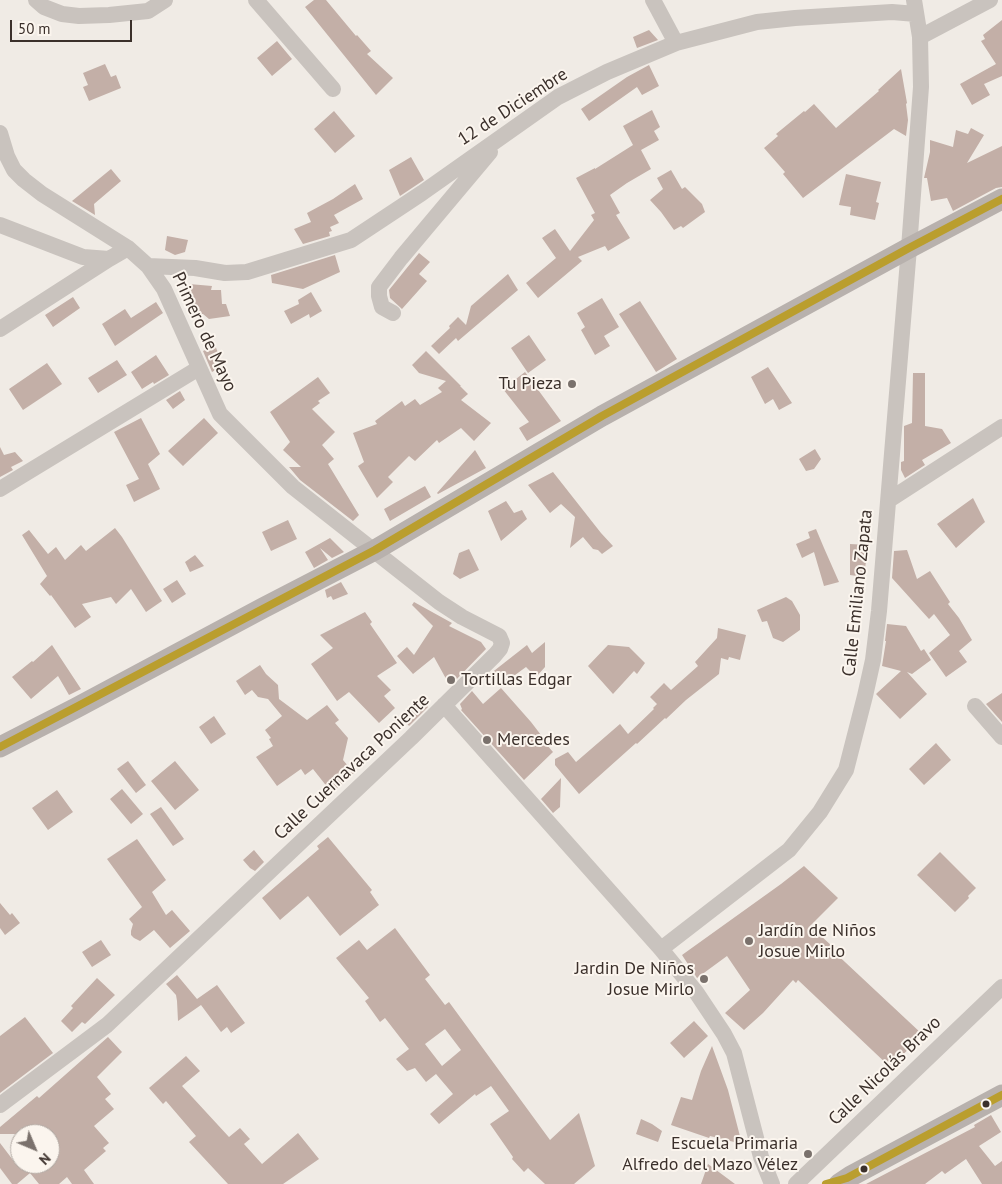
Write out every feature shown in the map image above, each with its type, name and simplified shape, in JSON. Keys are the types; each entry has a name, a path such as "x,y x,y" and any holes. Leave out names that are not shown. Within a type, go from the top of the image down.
{"main road":[{"path":"0,747 375,550 602,416 1002,199"},
{"path":"826,1184 843,1181 1002,1096"}],"street":[{"path":"36,0 44,7 62,14 79,16 148,11 165,0"},
{"path":"256,0 333,89"},
{"path":"652,0 676,43"},
{"path":"920,37 990,0"},
{"name":"12 de Diciembre","path":"148,266 194,268 225,273 247,272 351,240 558,97 607,72 676,43 757,22 892,12 915,7"},
{"name":"Calle Emiliano Zapata","path":"662,949 789,850 820,812 846,770 874,660 880,610 921,87 920,37 915,7"},
{"name":"Primero de Mayo","path":"0,133 7,156 14,170 24,180 42,194 128,248 148,266 164,289 220,414 293,487 439,602 462,617 499,636 502,640 500,649 444,705"},
{"path":"393,313 382,307 379,287 482,161 507,134"},
{"path":"0,225 83,256 110,259"},
{"path":"0,329 128,248"},
{"path":"0,489 199,368"},
{"path":"889,500 1002,427"},
{"name":"Calle Cuernavaca Poniente","path":"0,1105 107,1025 444,705 662,949 696,992 724,1034 734,1053 761,1157 772,1184"},
{"path":"975,706 1002,737"},
{"name":"Calle Nicolás Bravo","path":"796,1184 1002,987"}],"building":[{"path":"314,0 326,0 371,51 367,54 393,78 376,95 305,7"},
{"path":"1002,20 1002,76 984,84 990,95 972,105 960,84 996,64 981,41 985,39 983,35"},
{"path":"649,30 658,40 637,48 633,37"},
{"path":"277,41 292,59 272,76 257,58"},
{"path":"105,64 111,77 116,75 121,88 89,101 83,87 88,85 83,73"},
{"path":"649,65 659,86 642,95 637,87 589,121 581,109 627,77"},
{"path":"901,69 907,103 908,120 906,136 894,129 803,198 783,174 785,172 764,148 778,136 776,134 814,104 836,128 879,91"},
{"path":"652,110 660,127 654,131 659,140 641,150 651,169 610,195 620,213 616,215 630,238 608,251 605,246 578,257 582,261 538,298 526,283 556,258 542,238 555,229 570,251 594,220 591,215 595,213 576,178 595,169 633,145 623,126"},
{"path":"334,111 355,136 335,153 314,129"},
{"path":"971,128 984,135 967,163 1002,146 1002,187 996,188 953,211 947,198 931,201 927,178 924,178 930,152 930,140 953,147 956,130 968,134"},
{"path":"411,157 424,180 400,196 389,170"},
{"path":"111,169 121,181 94,204 95,215 72,201"},
{"path":"671,170 682,189 685,187 702,204 705,212 683,228 681,226 674,230 650,200 663,189 657,178"},
{"path":"846,174 881,182 876,202 879,203 875,220 850,215 851,207 839,205"},
{"path":"355,184 363,199 334,215 339,223 330,227 332,231 329,232 330,236 303,244 294,229 311,222 307,213"},
{"path":"167,236 188,240 185,252 175,255 165,250"},
{"path":"419,253 430,262 419,274 427,281 402,309 390,298 389,290"},
{"path":"335,255 340,272 303,289 272,283 271,275"},
{"path":"508,274 518,290 458,341 456,338 439,354 431,346 450,328 449,326 458,317 466,325 471,306"},
{"path":"189,284 212,286 211,290 221,290 222,304 226,304 230,316 209,319 203,314 188,314"},
{"path":"311,292 322,311 310,318 309,314 291,324 284,311 299,304 298,300"},
{"path":"73,297 80,308 53,327 45,315"},
{"path":"602,298 619,327 604,336 610,346 595,355 581,330 585,327 577,313"},
{"path":"640,301 677,359 656,372 619,314"},
{"path":"156,302 163,313 115,346 102,324 125,309 131,318"},
{"path":"529,335 546,360 528,373 511,348"},
{"path":"215,345 223,366 212,372 203,351"},
{"path":"426,351 468,394 461,400 491,423 474,441 461,428 439,443 437,440 415,461 409,456 388,477 393,482 377,498 358,466 364,462 353,433 377,424 375,421 402,401 405,406 415,399 420,405 442,392 438,388 446,381 419,373 412,365"},
{"path":"156,355 169,375 142,389 131,372"},
{"path":"117,360 127,375 98,393 88,378"},
{"path":"47,363 62,384 23,410 9,389"},
{"path":"768,367 792,403 779,410 773,399 765,404 751,377"},
{"path":"525,372 561,421 527,441 519,428 529,422 503,389"},
{"path":"913,373 925,373 925,426 942,429 951,443 922,460 925,465 905,478 901,470 901,462 904,461 904,426 912,423"},
{"path":"318,377 330,393 318,401 320,403 312,409 335,432 322,445 334,459 328,464 359,515 353,521 300,480 289,467 301,467 283,450 290,442 270,412"},
{"path":"180,391 185,400 173,409 166,400"},
{"path":"141,418 160,454 148,464 160,489 134,502 126,485 139,479 114,432"},
{"path":"204,418 218,433 183,466 168,451"},
{"path":"0,447 4,455 15,452 23,461 11,467 13,470 0,477"},
{"path":"815,449 821,459 814,469 806,471 799,459"},
{"path":"475,450 486,468 438,494 437,493"},
{"path":"553,472 613,546 602,554 598,550 593,549 583,537 570,548 575,517 561,504 550,513 528,485"},
{"path":"425,486 431,497 390,521 384,509"},
{"path":"973,498 985,522 956,548 937,524"},
{"path":"506,501 514,513 522,510 527,519 501,541 488,511"},
{"path":"288,520 297,539 271,551 262,532"},
{"path":"115,528 162,601 146,612 131,589 116,604 111,597 82,604 91,617 75,628 51,595 40,584 47,576 22,535 29,530 48,554 56,547 65,560 81,545 86,551"},
{"path":"816,529 839,582 824,586 814,552 802,558 796,544 810,538 808,532"},
{"path":"330,538 344,552 332,558 320,548 328,560 314,568 305,552"},
{"path":"850,544 868,545 864,577 850,575"},
{"path":"469,549 479,570 460,579 453,574 459,553"},
{"path":"907,550 917,579 930,571 950,602 948,604 972,640 959,651 967,662 946,677 929,653 950,635 934,614 929,619 892,578 894,551"},
{"path":"195,555 204,566 190,572 185,562"},
{"path":"177,580 186,594 172,603 163,589"},
{"path":"341,582 348,594 333,600 331,596 327,598 325,590"},
{"path":"786,597 792,601 800,615 800,630 783,642 773,638 767,621 762,622 757,610"},
{"path":"414,602 452,623 449,626 481,642 486,649 450,686 434,657 413,674 397,656 407,647 414,655 433,626 412,605"},
{"path":"365,612 372,622 370,624 397,663 377,676 391,690 384,696 395,708 379,723 349,692 337,701 311,664 333,648 320,635"},
{"path":"887,624 906,626 921,651 924,649 931,660 912,674 907,672 927,694 900,719 876,694 901,671 882,666"},
{"path":"718,628 746,635 740,660 729,657 728,660 721,658 719,674 665,718 579,794 555,765 555,759 568,752 576,762 620,724 628,734 654,709 657,704 650,697 664,683 671,690 698,666 695,662 717,638"},
{"path":"545,642 545,667 536,677 526,667 500,686 490,674 527,645 532,653"},
{"path":"52,645 81,689 69,695 58,676 31,699 12,677"},
{"path":"608,645 629,647 645,663 637,674 634,671 613,694 588,666"},
{"path":"260,665 266,674 278,685 279,699 307,720 327,705 339,720 335,723 348,738 343,760 354,773 332,793 313,769 305,775 301,769 277,786 256,757 273,746 269,739 271,738 265,730 282,716 268,699 258,697 252,690 245,695 236,681"},
{"path":"501,688 531,722 541,735 540,737 553,752 524,780 461,710 460,704 472,691 483,704"},
{"path":"1002,693 1002,722 986,704"},
{"path":"420,697 428,707 409,726 400,715"},
{"path":"214,716 226,734 211,744 199,727"},
{"path":"936,743 951,760 924,785 909,769"},
{"path":"128,761 146,785 136,793 117,769"},
{"path":"175,761 199,790 175,810 151,781"},
{"path":"561,778 560,807 553,813 541,799"},
{"path":"122,789 143,814 131,824 110,799"},
{"path":"57,790 73,812 48,830 32,808"},
{"path":"161,807 184,839 173,846 150,814"},
{"path":"328,837 372,890 370,892 379,905 340,936 308,896 280,920 262,898 319,849 317,846"},
{"path":"137,839 166,880 152,892 166,915 172,910 190,931 170,948 154,930 140,941 131,935 133,924 129,919 142,907 107,859"},
{"path":"254,850 264,862 255,871 243,860"},
{"path":"940,852 976,888 955,912 917,875"},
{"path":"804,866 838,898 810,926 832,946 830,948 922,1034 891,1068 798,980 796,983 793,980 763,1013 744,1030 725,1013 750,990 727,956 697,978 682,955"},
{"path":"0,903 20,923 5,935 0,928"},
{"path":"395,928 430,975 425,979 445,1005 449,1002 550,1140 579,1113 595,1166 574,1184 545,1184 528,1168 524,1172 512,1159 513,1157 490,1124 509,1111 491,1086 476,1096 475,1094 439,1124 430,1114 453,1094 436,1074 426,1082 415,1068 407,1071 396,1059 409,1049 385,1018 380,1022 365,1001 369,998 336,958 359,940 367,950","holes":["445,1029 461,1050 442,1066 425,1044"]},
{"path":"101,940 111,955 92,967 82,952"},
{"path":"177,975 197,999 217,985 245,1023 231,1033 227,1027 221,1032 201,1005 178,1021 176,995 166,984"},
{"path":"97,978 115,995 85,1024 82,1022 72,1032 61,1021 73,1008 71,1006"},
{"path":"25,1017 53,1053 0,1093 0,1036"},
{"path":"694,1021 708,1036 684,1058 670,1043"},
{"path":"108,1037 122,1052 97,1077 111,1094 105,1099 114,1109 94,1126 109,1143 103,1148 106,1151 84,1170 94,1184 72,1184 67,1177 59,1184 39,1184 31,1174 60,1174 60,1124 10,1124 10,1134 0,1134 0,1127 37,1096 39,1098"},
{"path":"712,1046 728,1090 742,1144 710,1136 709,1138 671,1125 681,1097 692,1100 701,1071"},
{"path":"186,1056 200,1071 182,1086 229,1137 240,1128 250,1139 244,1144 262,1164 298,1133 319,1159 283,1184 228,1184 189,1142 196,1136 166,1101 163,1104 149,1088"},
{"path":"991,1115 1001,1132 979,1146 995,1166 1002,1161 1002,1184 982,1184 966,1159 945,1174 942,1171 925,1184 866,1184 975,1127 974,1125"},
{"path":"641,1119 662,1131 658,1142 636,1134"},
{"path":"0,1143 10,1156 10,1174 29,1174 17,1184 12,1184 0,1168"},
{"path":"708,1164 735,1184 701,1184"}],"transit line":[{"path":"0,747 375,550 602,416 1002,199"},
{"path":"826,1184 847,1178 1002,1095"}],"place":[{"name":"Tu Pieza","path":"572,384"},
{"name":"Tortillas Edgar","path":"451,680"},
{"name":"Mercedes","path":"487,740"},
{"name":"Jardín de Niños Josue Mirlo","path":"749,941"},
{"name":"Jardin De Niños Josue Mirlo","path":"704,979"},
{"name":"Escuela Primaria Alfredo del Mazo Vélez","path":"808,1154"}]}
